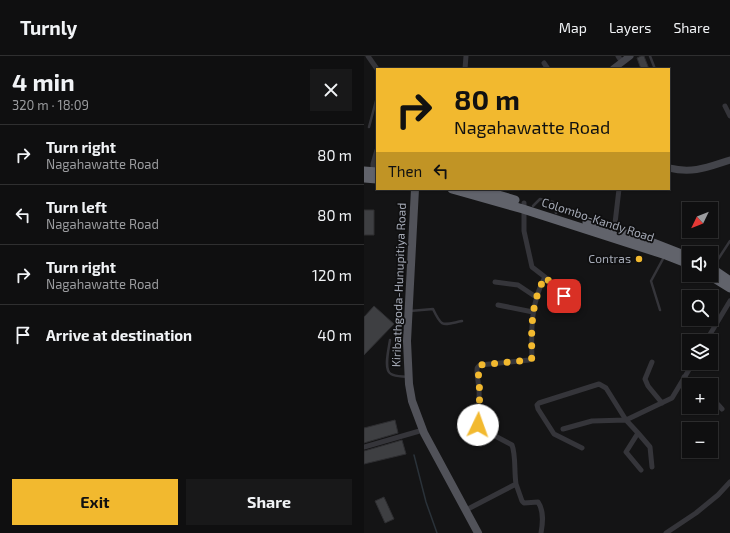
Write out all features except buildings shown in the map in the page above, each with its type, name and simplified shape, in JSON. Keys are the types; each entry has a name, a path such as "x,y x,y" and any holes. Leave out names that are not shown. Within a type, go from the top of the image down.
{"highway":[{"path":"364,178 373,173"},
{"name":"Colombo-Kandy Road","path":"456,190 524,206 533,206 556,213 682,261"},
{"name":"Colombo-Kandy Road","path":"481,190 524,206 614,234 648,241 682,255"},
{"path":"718,275 730,281"},
{"path":"718,277 730,288"}],"main road":[{"name":"Kiribathgoda-Hunupitiya Road","path":"415,190 407,342 408,377 412,400 423,430 478,533"}],"street":[{"path":"368,56 376,68"},
{"path":"465,68 466,56"},
{"path":"614,68 620,59 630,56"},
{"path":"544,63 547,68"},
{"path":"725,106 730,116"},
{"path":"373,173 373,164 376,154"},
{"path":"670,168 689,171 699,170 730,160"},
{"path":"614,234 619,190"},
{"path":"524,206 524,231 532,267 545,277 564,296"},
{"path":"541,533 543,519 541,506 538,502 524,503 522,501 516,484 514,472 514,450 512,445 480,428 478,425 477,420 480,396 477,372 480,365 529,360 532,358 531,337 533,312 538,289 545,277"},
{"path":"495,282 518,285 536,297"},
{"path":"710,334 730,301"},
{"path":"498,305 533,312"},
{"path":"652,362 645,379 648,386 662,403"},
{"path":"684,378 689,370"},
{"path":"563,429 592,421 626,420 672,398 682,381"},
{"path":"582,448 554,434 537,405 539,403 599,384 606,388 626,420 650,447 652,467"},
{"path":"718,404 722,408"},
{"path":"364,447 423,430"},
{"path":"638,433 626,452 641,470"},
{"path":"666,533 696,513 718,495 730,482"},
{"path":"466,510 516,484"},
{"path":"672,528 676,533"}],"lane":[{"path":"650,56 655,68"},
{"path":"369,127 376,101"},
{"path":"718,260 730,241"},
{"path":"660,310 651,281 666,254"},
{"path":"408,311 430,308 433,309 442,324 446,325 462,321"},
{"path":"390,340 386,368 389,373 394,376 408,377"}],"waterway":[{"path":"414,455 426,502 437,533"}],"place":[{"name":"Contras","path":"639,259"}],"route":[{"path":"478,425 477,420 480,396 477,372 478,368 480,365 529,360 532,358 531,337 534,305 538,289 545,277 564,296"}]}
